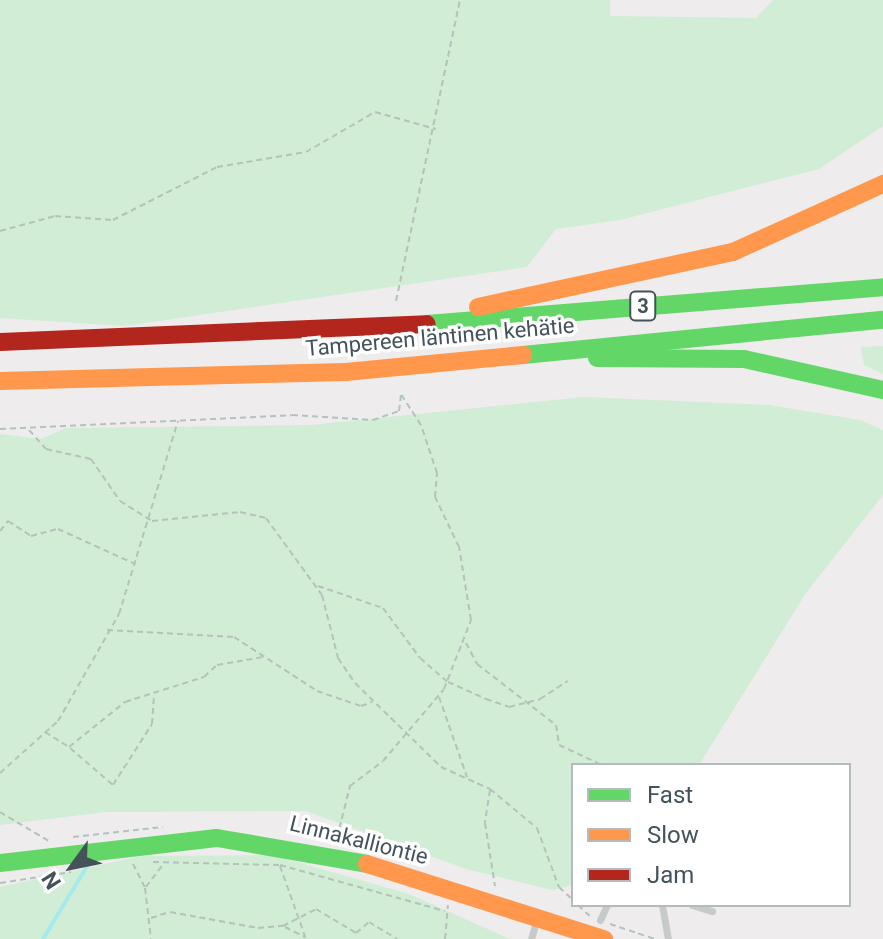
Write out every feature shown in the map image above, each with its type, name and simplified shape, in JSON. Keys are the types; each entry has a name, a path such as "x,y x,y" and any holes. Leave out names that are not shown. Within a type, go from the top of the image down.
{"main road":[{"path":"403,324 733,252 883,184"},
{"name":"Tampereen läntinen kehätie","path":"0,342 191,340 883,287"},
{"name":"Tampereen läntinen kehätie","path":"0,381 210,379 526,354 883,320"},
{"path":"526,354 744,359 883,390"},
{"name":"Linnakalliontie","path":"0,863 217,838 281,844 537,916 602,930"}],"lane":[{"path":"602,930 607,907"},
{"path":"662,907 668,939"},
{"path":"699,907 712,911"},
{"path":"531,939 537,916"}],"path":[{"path":"396,301 409,218 436,129 460,0"},
{"path":"0,231 55,216 113,220 217,167 306,152 375,112 436,129"},
{"path":"0,429 29,430 179,420 373,420 399,411 401,394 421,425 437,473 435,497 465,572 471,620 448,682 383,761 350,786 337,838"},
{"path":"0,773 45,732 107,630 152,521 179,420"},
{"path":"29,430 46,449 91,459 120,501 152,521 240,512 266,518 317,585 338,658 373,702 441,767 490,789 537,828 559,887 571,898"},
{"path":"0,531 8,521 31,536 58,529 136,564"},
{"path":"317,585 383,608 448,682 509,707 527,702 568,681"},
{"path":"107,630 197,630 234,637 317,691 361,706 373,702"},
{"path":"465,641 477,664 556,725 559,745 598,763"},
{"path":"69,747 125,702 154,696 217,665 264,657"},
{"path":"438,695 468,778"},
{"path":"45,732 69,747 113,785 152,724 154,696"},
{"path":"490,789 485,823 495,886"},
{"path":"0,812 49,841"},
{"path":"281,844 280,865 306,938"},
{"path":"132,862 145,888 151,918 151,939"},
{"path":"145,888 165,862"},
{"path":"117,864 280,865 445,911"},
{"path":"0,883 73,872"},
{"path":"445,939 445,911 456,891"},
{"path":"580,907 591,917"},
{"path":"283,926 316,909 356,933 369,922 397,939"},
{"path":"151,918 170,912 283,926 306,938"}],"green space":[{"path":"0,0 610,0 610,16 756,18 773,0 883,0 883,126 819,169 620,220 556,229 527,267 125,326 0,318"},
{"path":"883,346 883,374 864,365 861,347"},
{"path":"584,397 769,405 860,420 883,430 883,495 806,593 700,763 571,763 571,885 552,890 466,869 306,811 105,812 0,825 0,434 41,439 66,428 311,425"},
{"path":"273,855 409,894 510,939 0,939 0,887 141,856"}],"waterway":[{"path":"43,939 89,863"}],"traffic: fast":[{"path":"427,324 883,287"},
{"path":"523,355 883,320"},
{"path":"597,358 744,359 883,390"},
{"path":"0,863 217,838 367,864"}],"traffic: slow":[{"path":"478,307 733,252 883,184"},
{"path":"0,381 346,372 523,355"},
{"path":"367,864 604,939"}],"traffic: jam":[{"path":"0,342 427,324"}]}
